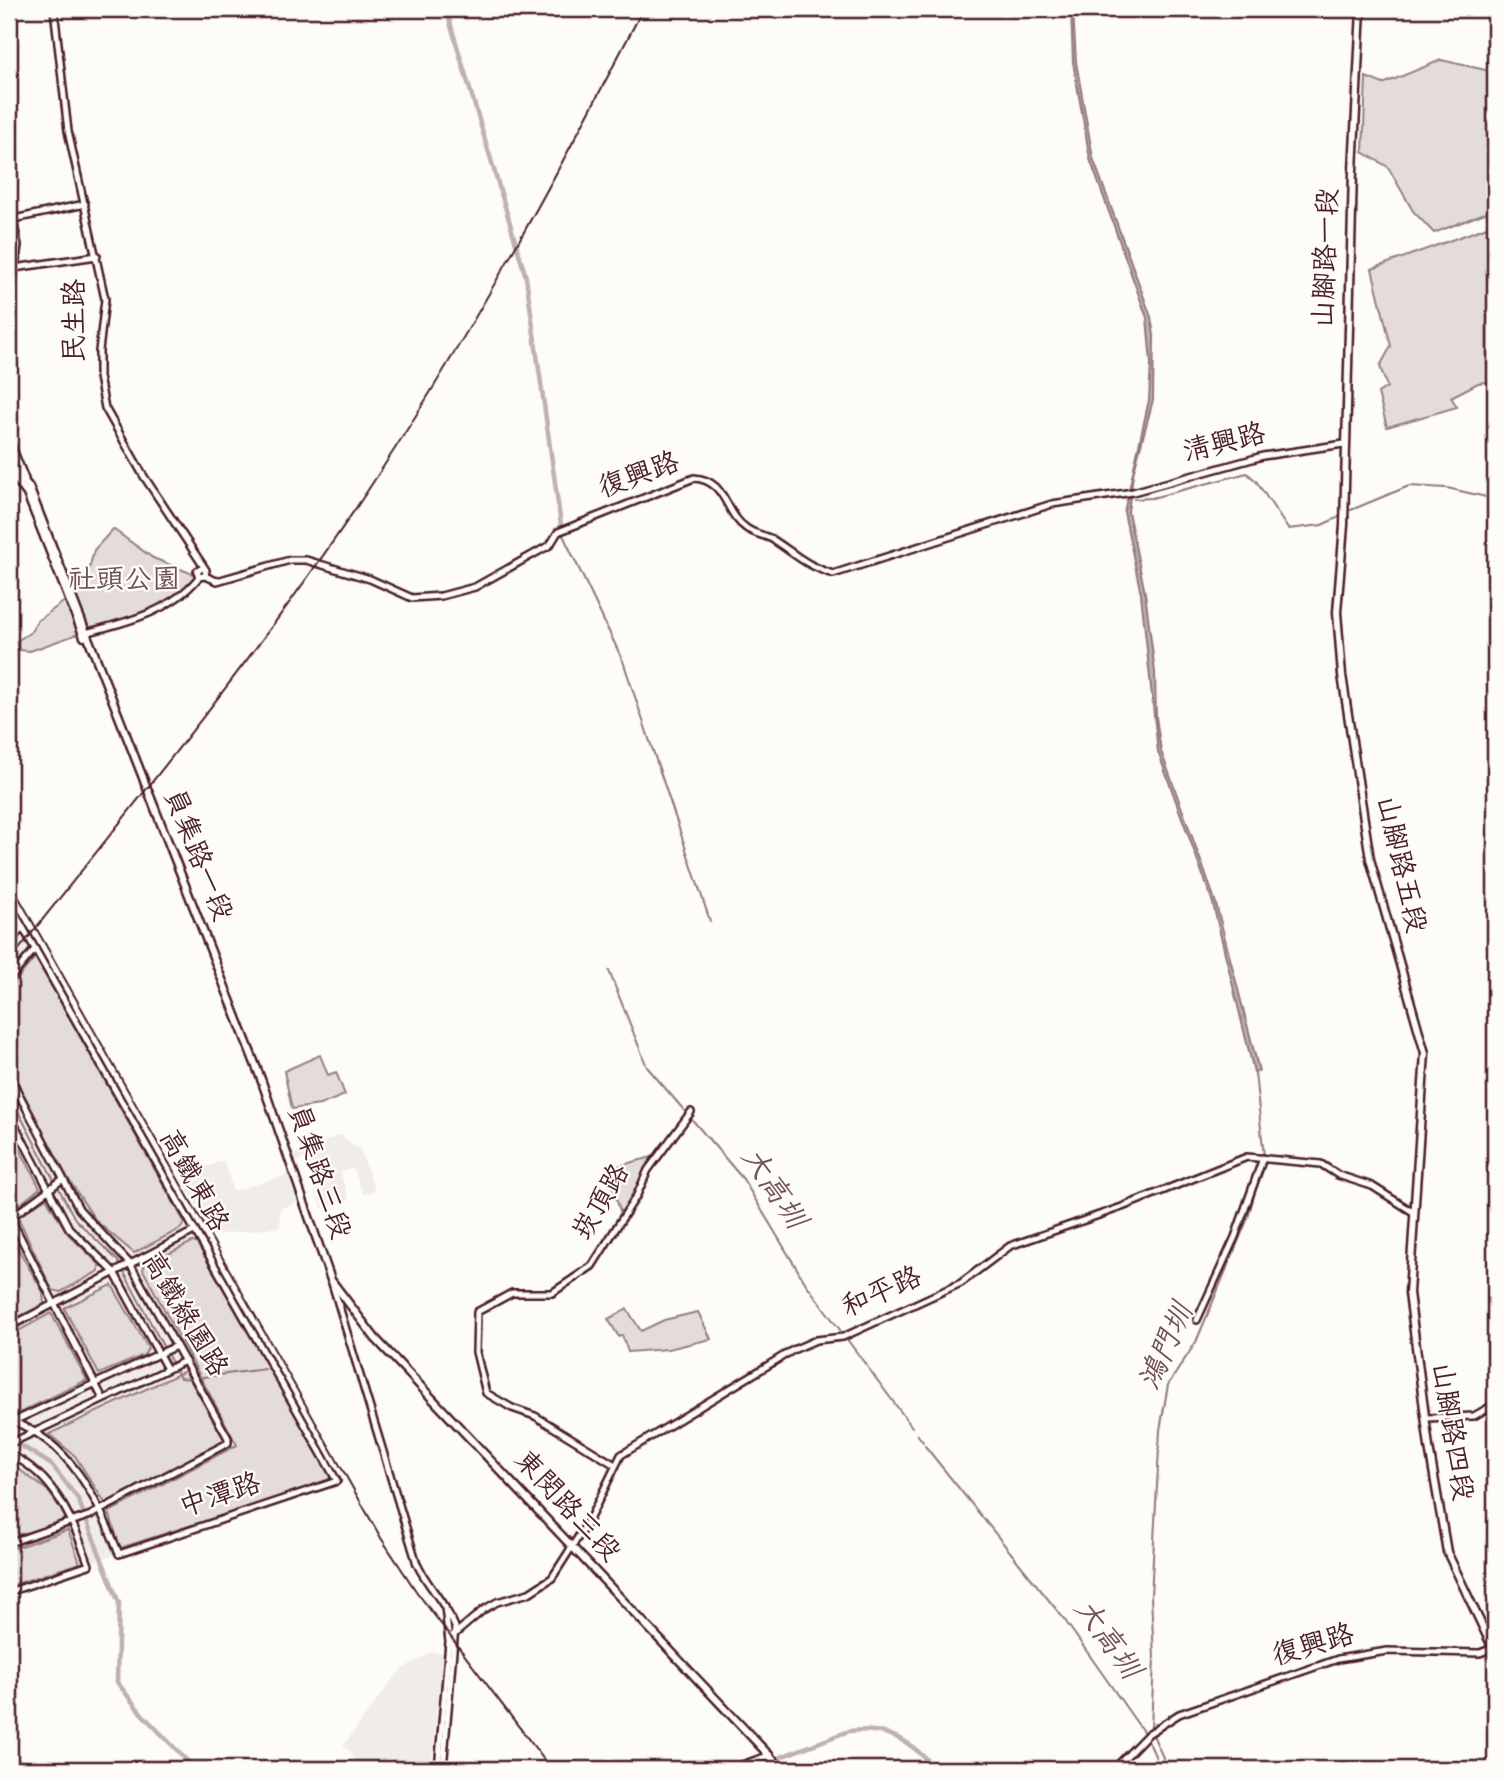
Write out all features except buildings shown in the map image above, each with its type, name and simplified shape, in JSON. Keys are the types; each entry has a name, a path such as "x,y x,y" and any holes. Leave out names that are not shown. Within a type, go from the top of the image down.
{"main road":[{"name":"山腳路一段","path":"1344,509 1344,444 1361,9"},
{"path":"9,462 28,491"},
{"path":"9,470 28,491"},
{"name":"員集路一段","path":"28,491 261,1079"},
{"name":"山腳路五段","path":"1344,509 1338,623 1342,675 1368,846 1425,1053 1413,1212"},
{"name":"員集路三段","path":"261,1079 331,1280"},
{"name":"山腳路四段","path":"1413,1212 1409,1312 1447,1552 1494,1650"},
{"name":"東閔路三段","path":"331,1280 375,1338 782,1769"}],"street":[{"name":"民生路","path":"54,9 68,131 105,299 99,351 99,377 105,408 143,475 203,568 202,576"},
{"path":"9,199 18,245 9,314"},
{"path":"11,220 85,204"},
{"path":"15,268 97,256"},
{"name":"員集路一段","path":"9,439 28,491"},
{"name":"清興路","path":"1117,495 1263,456 1344,444"},
{"name":"復興路","path":"202,576 217,581 290,560 306,560 370,579 412,598 442,596 475,587 550,545 558,532 653,496 685,479 698,478 719,489 745,528 770,538 807,565 833,573 1052,504 1117,495"},
{"path":"84,633 165,607 202,576"},
{"name":"高鐵東路","path":"9,903 337,1482"},
{"path":"9,944 22,927"},
{"path":"9,980 35,949"},
{"name":"高鐵綠園路","path":"9,1075 10,1083 84,1217 130,1264 228,1438 228,1443 102,1509"},
{"name":"崁頂路","path":"615,1465 535,1416 512,1408 486,1393 476,1352 477,1312 512,1293 552,1293 592,1266 636,1195 648,1170 691,1112"},
{"name":"高鐵綠園路","path":"9,1114 69,1228 114,1272 167,1369"},
{"path":"1197,1320 1235,1237 1264,1158"},
{"name":"和平路","path":"449,1641 454,1633 497,1602 540,1587 552,1578 572,1547 621,1455 793,1350 816,1340 845,1336 961,1283 1010,1246 1122,1207 1234,1160 1264,1158 1321,1164 1338,1175 1372,1186 1413,1212"},
{"path":"63,1179 9,1217 103,1399"},
{"path":"9,1328 194,1231"},
{"path":"331,1280 417,1564 452,1620 454,1633 440,1769"},
{"path":"10,1422 176,1346"},
{"path":"9,1444 185,1362"},
{"path":"1427,1418 1474,1416 1495,1404"},
{"path":"9,1543 102,1509 67,1458 35,1432 10,1422"},
{"path":"9,1454 22,1460 47,1480 72,1521 89,1565 9,1592"},
{"name":"中潭路","path":"102,1509 119,1554 337,1482"},
{"path":"440,1769 449,1641 445,1607"},
{"name":"復興路","path":"1114,1769 1149,1734 1179,1714 1338,1659 1387,1651 1480,1653 1494,1650"},
{"path":"731,1769 773,1759"},
{"path":"758,1769 773,1759"}],"shaded area":[{"path":"1071,9 1076,62 1093,158 1151,317 1154,335 1153,400 1133,474 1128,512 1145,593 1161,751 1215,900 1259,1071 1254,1072 1212,900 1158,752 1141,594 1124,512 1149,400 1151,363 1147,318 1090,159 1073,62"},
{"path":"9,893 338,1480 9,1590"},
{"path":"340,1135 360,1150 375,1191 363,1194 353,1168 340,1172 349,1199 322,1208 304,1159 295,1162 292,1155"},
{"path":"224,1161 233,1191 288,1175 297,1202 280,1209 280,1227 214,1235 179,1175"},
{"path":"432,1652 443,1653 431,1769 361,1769 354,1765 357,1762 352,1753 343,1746 392,1680 404,1668"}],"green space":[{"path":"1441,60 1495,72 1495,209 1434,233 1413,211 1388,167 1363,152 1366,77 1383,84"},
{"path":"1495,224 1495,381 1478,383 1451,397 1457,407 1387,427 1378,393 1387,387 1380,366 1391,346 1372,269"},
{"name":"社頭公園","path":"113,529 153,558 198,576 176,599 162,607 86,632 70,593 86,581 94,550"},
{"path":"65,601 78,634 30,651 19,650 15,642 31,632 37,621"},
{"path":"35,957 185,1223 180,1229 134,1253 96,1221 67,1177 9,1066 9,989"},
{"path":"320,1055 328,1075 336,1072 345,1095 320,1105 292,1109 284,1071"},
{"path":"9,1128 40,1188 13,1210 9,1205"},
{"path":"652,1157 637,1191 621,1214 607,1169"},
{"path":"46,1198 68,1234 99,1264 99,1271 61,1292 52,1290 18,1217"},
{"path":"9,1233 43,1292 44,1304 9,1322"},
{"path":"192,1242 197,1243 330,1475 329,1481 120,1548 109,1512 237,1445 143,1270 144,1266"},
{"path":"112,1285 148,1348 144,1355 99,1374 64,1308"},
{"path":"627,1309 641,1331 664,1320 698,1312 711,1339 668,1349 628,1352 622,1335 619,1337 608,1319"},
{"path":"51,1313 87,1380 13,1416 9,1409 9,1336"},
{"path":"185,1371 225,1441 105,1503 75,1456 49,1434"},
{"path":"9,1462 47,1490 67,1517 61,1522 9,1539"},
{"path":"68,1530 80,1563 9,1586 9,1550"}],"waterway":[{"path":"446,9 526,277 562,532"},
{"path":"1134,499 1152,498 1247,473 1256,481 1288,529 1322,525 1341,516"},
{"path":"1351,510 1409,486 1447,488 1495,499"},
{"path":"562,533 623,661 710,921"},
{"name":"大高圳","path":"609,971 647,1067 743,1179 806,1284 912,1427"},
{"name":"鴻門圳","path":"1255,1073 1264,1157"},
{"path":"9,1094 55,1182"},
{"name":"鴻門圳","path":"1151,1730 1154,1658 1151,1596 1160,1430 1168,1385 1196,1342 1248,1218 1258,1180"},
{"path":"58,1187 75,1219 118,1261 180,1378 191,1379"},
{"path":"196,1378 265,1369"},
{"name":"大高圳","path":"917,1434 923,1442"},
{"path":"9,1438 52,1465 78,1499 119,1603 117,1682 141,1713 195,1769"},
{"name":"大高圳","path":"925,1446 1064,1619 1144,1733"},
{"path":"749,1769 849,1731 863,1730 887,1734 907,1743 935,1769"},
{"name":"鴻門圳","path":"1153,1735 1168,1769"},
{"name":"大高圳","path":"1147,1738 1161,1769"},
{"path":"315,1769 328,1765 342,1769"}],"railway":[{"path":"9,962 234,676 362,499 438,380 509,258 643,9"},
{"path":"9,880 381,1538 416,1591 551,1769"}]}
